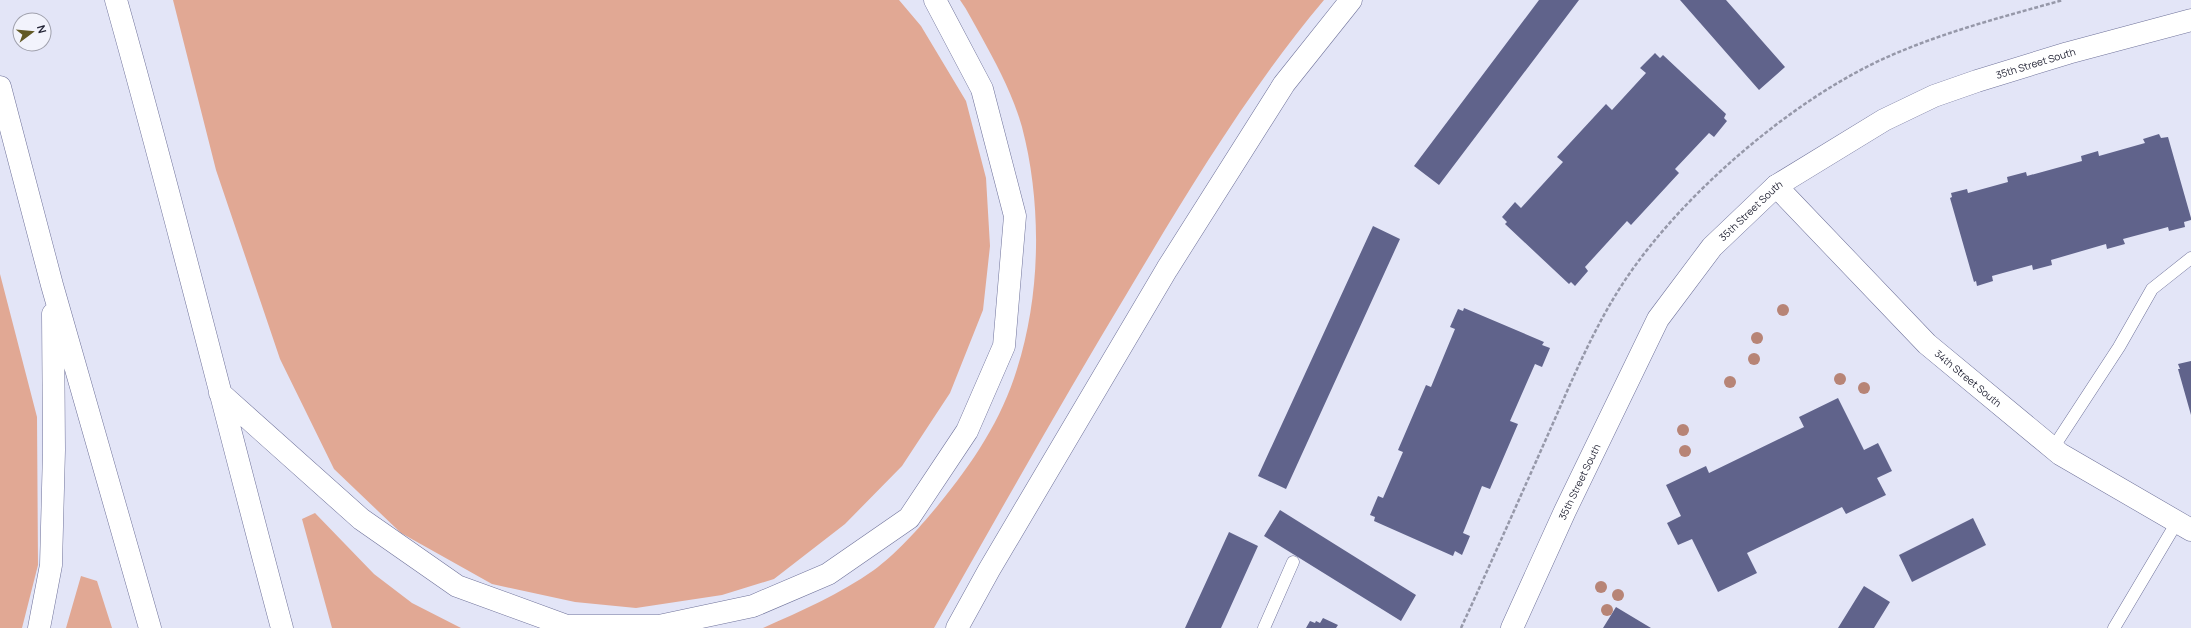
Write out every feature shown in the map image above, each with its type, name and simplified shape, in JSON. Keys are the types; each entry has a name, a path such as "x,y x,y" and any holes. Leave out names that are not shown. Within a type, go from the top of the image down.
{"main road":[{"path":"116,0 153,131 282,628"},
{"path":"220,393 361,519 457,586 567,626 658,626 753,606 828,574 909,518 967,431 1004,346 1015,216 982,89 935,0"},
{"path":"957,628 989,570 1167,269 1284,84 1352,0"},
{"name":"35th Street South","path":"1512,628 1565,511 1658,319 1712,247 1776,186 1884,120 1934,96 2068,53 2191,20"},
{"path":"0,87 52,284 150,628"},
{"name":"34th Street South","path":"1776,186 1927,344 2060,454 2184,526"},
{"path":"39,628 52,565 54,450 52,284"}],"lane":[{"path":"2053,448 2119,347 2152,289 2191,258"},
{"path":"2114,628 2184,526"},
{"path":"1264,628 1293,562"}],"shaded area":[{"path":"173,0 899,0 921,26 966,101 986,178 990,246 983,310 950,393 902,466 845,524 774,579 722,595 636,608 575,602 492,584 401,533 334,469 280,359 216,170"},
{"path":"960,0 1324,0 1245,104 1197,178 1079,374 934,628 763,628 820,602 848,587 882,564 908,539 951,489 985,440 1003,406 1017,369 1031,310 1036,248 1036,217 1029,156 1018,115 999,69"},
{"path":"0,274 37,417 38,565 22,628 0,628"},
{"path":"315,513 374,574 412,603 461,628 332,628 302,519"},
{"path":"81,576 97,581 112,628 66,628"}],"building":[{"path":"1539,0 1579,0 1439,185 1414,166"},
{"path":"1680,0 1726,0 1785,67 1759,90"},
{"path":"1655,53 1660,58 1663,55 1726,114 1724,118 1727,121 1714,137 1709,133 1675,169 1679,173 1631,225 1627,221 1585,267 1588,271 1575,286 1571,282 1569,284 1505,224 1507,222 1502,217 1515,202 1521,208 1563,162 1557,157 1606,104 1612,110 1646,73 1640,68"},
{"path":"2159,134 2161,138 2168,137 2191,218 2191,220 2184,222 2185,227 2169,231 2168,227 2123,239 2125,244 2107,249 2106,244 2051,260 2052,265 2033,270 2032,265 1992,276 1993,281 1977,286 1976,281 1974,282 1950,198 1952,197 1951,193 1967,189 1968,193 2008,182 2007,177 2026,172 2027,176 2082,161 2081,156 2098,151 2099,156 2145,143 2143,139"},
{"path":"1373,226 1400,239 1286,489 1258,476"},
{"path":"1464,308 1544,342 1542,345 1550,348 1542,367 1535,364 1510,421 1518,424 1490,489 1482,486 1463,533 1470,536 1462,555 1455,551 1453,556 1374,521 1375,517 1370,515 1378,496 1383,498 1403,452 1398,450 1426,385 1431,387 1455,329 1450,327 1458,309 1463,311"},
{"path":"2191,361 2191,415 2178,369 2180,369 2178,364"},
{"path":"1838,398 1864,450 1878,443 1892,471 1877,478 1886,495 1846,514 1842,507 1747,553 1757,573 1718,592 1692,539 1678,545 1667,523 1681,516 1666,485 1706,466 1709,473 1804,427 1799,417"},
{"path":"1280,510 1416,595 1401,621 1264,536"},
{"path":"1973,518 1986,545 1912,582 1899,555"},
{"path":"1229,532 1258,546 1221,628 1185,628"},
{"path":"1864,586 1890,602 1874,628 1838,628"},
{"path":"1616,607 1651,628 1603,628"},
{"path":"1323,618 1338,625 1336,628 1306,628 1310,621 1320,623"}]}
